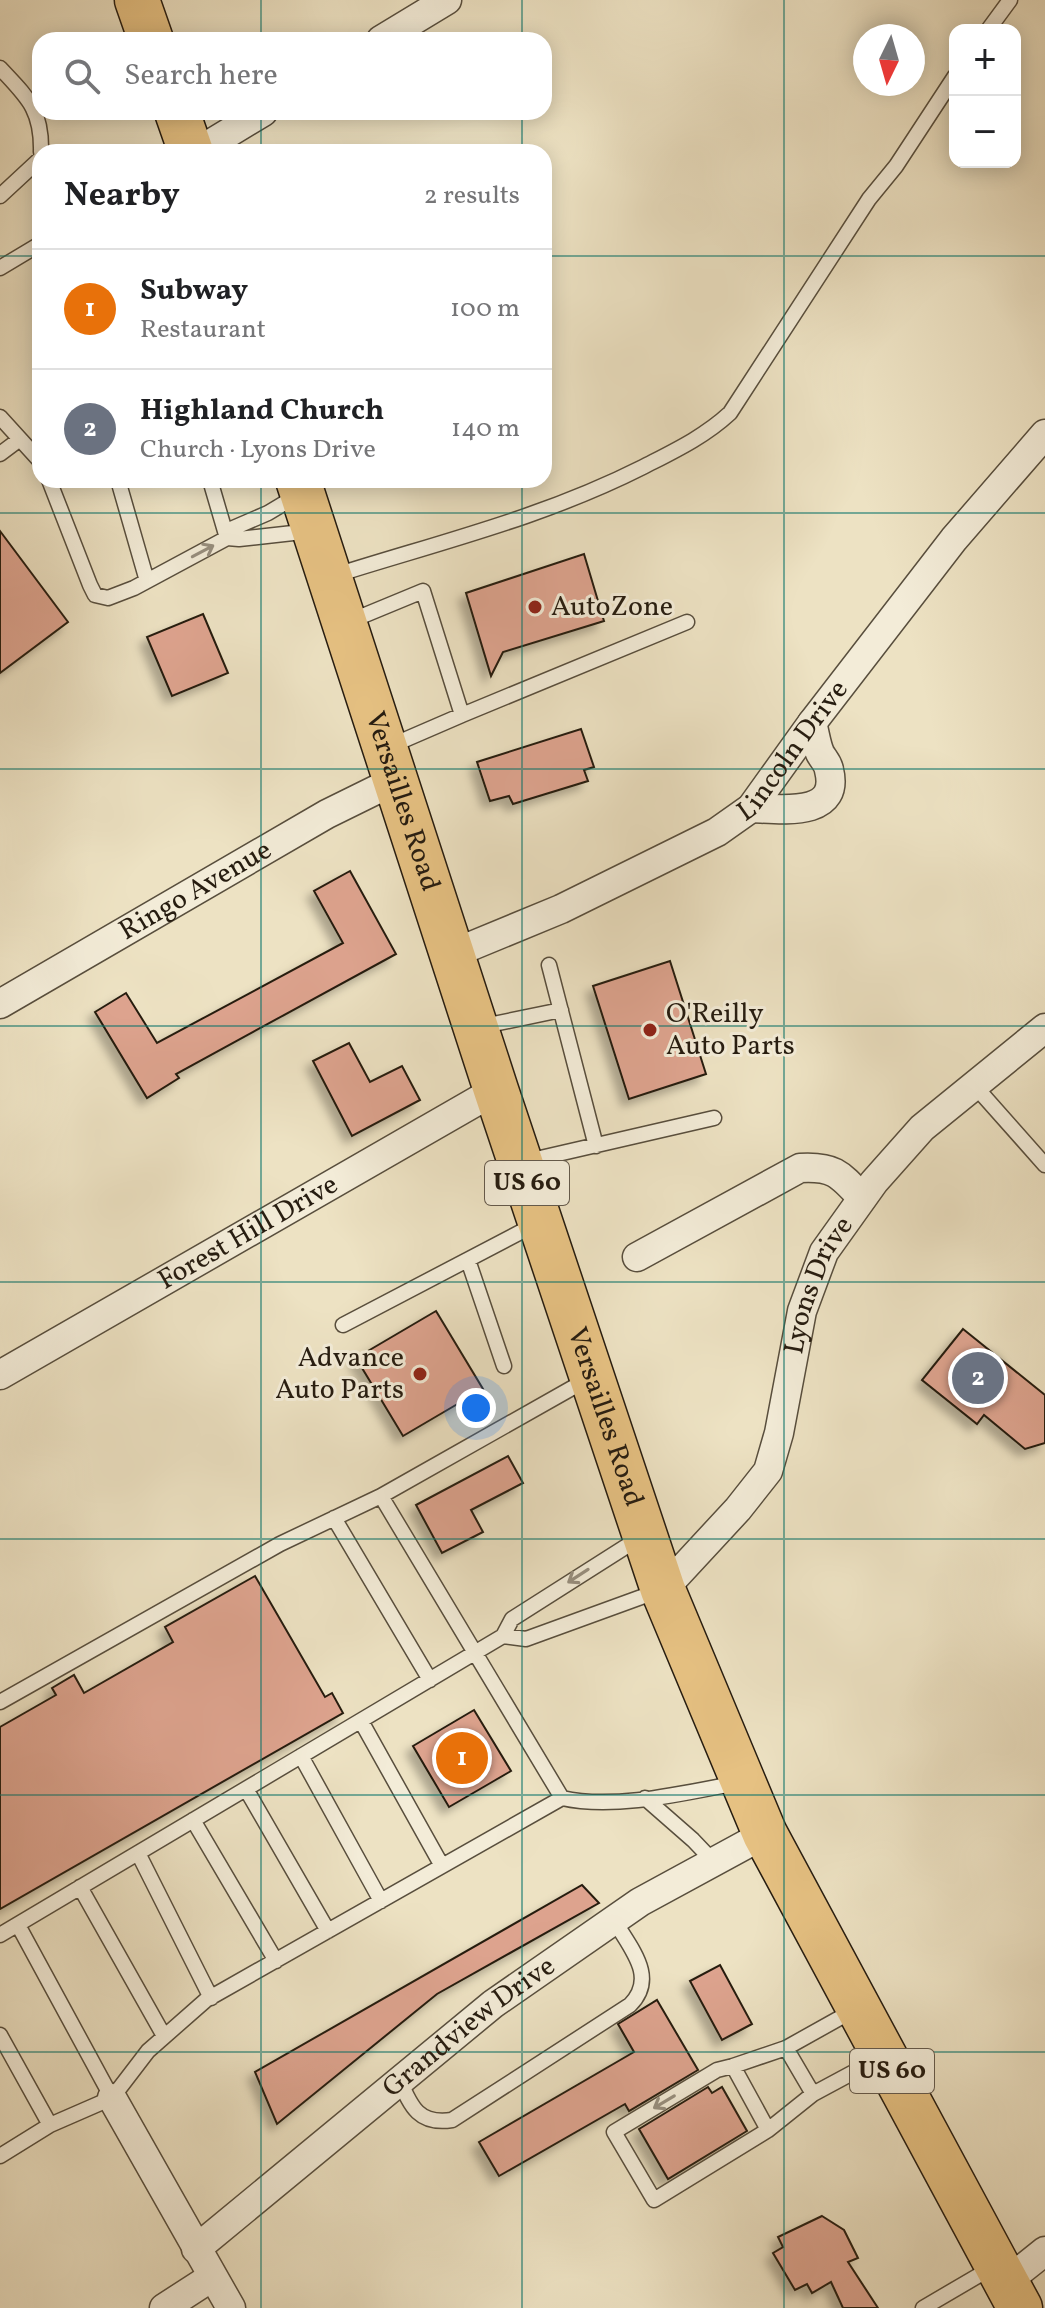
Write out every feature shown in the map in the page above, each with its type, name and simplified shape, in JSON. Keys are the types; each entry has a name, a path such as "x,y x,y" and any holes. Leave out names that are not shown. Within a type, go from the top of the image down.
{"highway":[{"path":"137,0 148,32"},
{"path":"180,120 188,144"},
{"name":"Versailles Road","path":"304,493 389,765 663,1590 765,1834 1007,2285"}],"street":[{"path":"394,32 447,0"},
{"path":"210,144 250,120"},
{"name":"Lincoln Drive","path":"452,954 561,909 717,832 751,808 812,723 954,539 1045,434"},
{"path":"751,808 812,807 827,797 831,785 829,767 821,754 812,723"},
{"name":"Ringo Avenue","path":"0,1004 313,821 389,765"},
{"name":"Lyons Drive","path":"663,1590 738,1509 768,1471 779,1433 802,1311 824,1252 862,1198 922,1128 1045,1028"},
{"name":"Forest Hill Drive","path":"0,1375 496,1090"},
{"path":"637,1257 800,1168 823,1167 841,1175 862,1198"},
{"name":"Grandview Drive","path":"196,2249 493,2004 640,1902 765,1834"},
{"path":"112,2098 231,2308"},
{"path":"1007,2285 1045,2251"},
{"path":"164,2308 212,2277"}],"lane":[{"path":"992,24 1010,0"},
{"path":"0,68 32,104"},
{"path":"329,578 551,509 616,480 713,429 730,413 861,212 896,166 949,85"},
{"path":"38,120 41,144"},
{"path":"0,196 32,166"},
{"path":"0,268 32,249"},
{"path":"0,417 32,452"},
{"path":"0,454 20,439"},
{"path":"52,488 95,595 108,598 227,538 239,539 304,493"},
{"path":"120,488 140,584"},
{"path":"212,488 227,538"},
{"path":"227,538 231,529 304,493"},
{"path":"344,623 423,591 462,715"},
{"path":"389,765 462,715 687,622"},
{"path":"549,965 596,1146"},
{"path":"476,1028 561,1010"},
{"path":"974,1085 1045,1165"},
{"path":"520,1163 714,1118"},
{"path":"343,1325 540,1222"},
{"path":"468,1260 504,1366"},
{"path":"0,1702 280,1544 381,1496 592,1377"},
{"path":"381,1496 562,1798"},
{"path":"334,1518 430,1680"},
{"path":"0,1935 503,1636 512,1619 645,1535"},
{"path":"503,1636 526,1639 663,1590"},
{"path":"361,1721 442,1866"},
{"path":"301,1756 381,1901"},
{"path":"0,2156 50,2125 112,2098 148,2051 211,1998 562,1798 580,1802 645,1798 743,1782"},
{"path":"246,1789 328,1931"},
{"path":"645,1798 714,1862"},
{"path":"193,1820 276,1961"},
{"path":"138,1853 211,1998"},
{"path":"80,1887 164,2036"},
{"path":"400,2081 412,2108 424,2117 438,2122 452,2120 630,2005 643,1988 643,1975 614,1920"},
{"path":"18,1925 112,2098"},
{"path":"858,2008 786,2048 717,2070 614,2132 654,2200 768,2130 813,2094 884,2056"},
{"path":"0,2035 50,2125"},
{"path":"786,2048 813,2094"},
{"path":"733,2066 768,2130"},
{"path":"923,2308 1007,2285"}],"building":[{"path":"0,531 68,622 0,673"},
{"name":"AutoZone","path":"584,554 604,621 503,652 491,676 466,593"},
{"path":"203,614 228,673 172,696 147,637"},
{"path":"581,729 594,767 584,770 588,781 513,804 509,796 490,801 477,762"},
{"path":"350,871 396,954 176,1074 179,1078 147,1098 95,1012 126,993 157,1043 343,943 314,891"},
{"name":"O'Reilly Auto Parts","path":"670,961 706,1074 629,1099 593,986"},
{"path":"349,1043 370,1082 402,1066 420,1100 352,1136 313,1061"},
{"name":"Advance Auto Parts","path":"436,1311 483,1389 403,1436 356,1358"},
{"path":"963,1329 1045,1395 1045,1443 1025,1449 984,1415 977,1424 922,1380"},
{"path":"508,1456 523,1483 471,1510 483,1532 442,1553 416,1505"},
{"path":"255,1576 325,1697 332,1693 343,1713 0,1909 0,1727 56,1695 52,1688 74,1675 84,1693 173,1642 165,1627"},
{"path":"474,1710 511,1771 449,1807 413,1746"},
{"path":"582,1885 599,1903 437,1994 277,2124 255,2072"},
{"path":"720,1965 752,2024 722,2040 690,1981"},
{"path":"657,2000 698,2070 629,2111 625,2104 499,2176 479,2142 634,2052 618,2024"},
{"path":"708,2087 712,2093 722,2087 747,2131 668,2179 639,2129"},
{"path":"822,2216 844,2230 858,2258 848,2262 878,2308 843,2308 831,2282 812,2293 807,2284 795,2290 773,2253 783,2247 778,2237"}],"place":[{"name":"AutoZone","path":"535,607"},
{"name":"O'Reilly Auto Parts","path":"650,1030"},
{"name":"Advance Auto Parts","path":"420,1374"},
{"name":"Highland Church","path":"978,1378"},
{"name":"Subway","path":"462,1758"}]}
